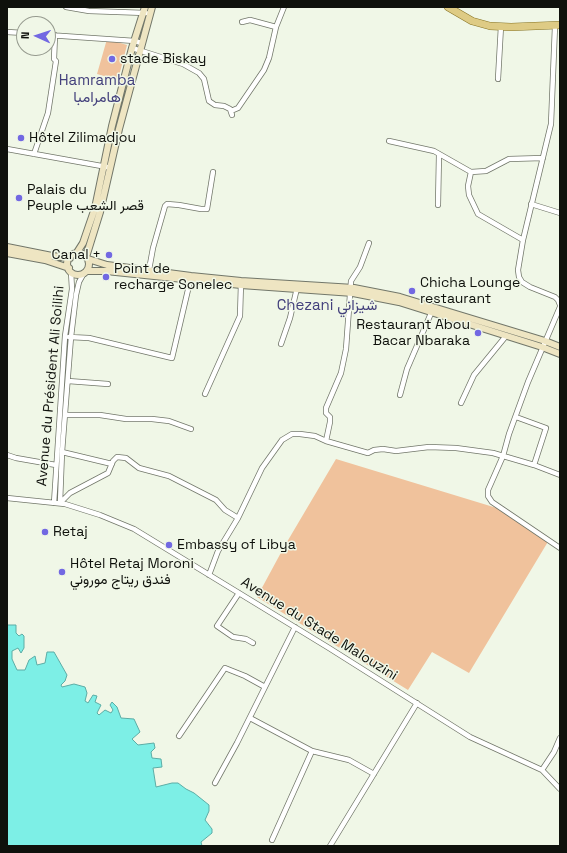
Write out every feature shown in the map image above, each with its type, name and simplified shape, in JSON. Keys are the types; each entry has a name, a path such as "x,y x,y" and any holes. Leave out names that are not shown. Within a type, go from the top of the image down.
{"main road":[{"path":"448,7 472,21 490,26 511,27 558,25"},
{"path":"86,272 89,265 87,258 100,212 112,126 132,48 148,10"},
{"path":"70,270 68,262 70,258 76,254 83,243 95,208 139,51 148,10"},
{"path":"7,247 70,258"},
{"path":"7,253 45,260 78,274 106,270 241,283 350,290 400,297 506,336 560,347"},
{"path":"76,254 81,254 87,258 107,265 148,270 191,278"},
{"path":"432,310 544,344 560,354"}],"street":[{"path":"66,7 89,11 148,10"},
{"path":"132,48 183,64 199,73 204,79 209,101 215,105 224,106 230,109 232,113 238,108 264,70 269,58 276,27 284,7"},
{"path":"242,22 250,20 276,27"},
{"path":"558,25 551,124 523,240 518,277 522,282 530,287 558,300 560,306 528,382 509,434 503,456 488,490 488,496 492,502 560,548"},
{"path":"498,79 501,26"},
{"path":"56,35 135,40 141,43"},
{"path":"34,154 48,113 56,61 54,56"},
{"path":"389,141 434,151 472,172 486,171 509,159 543,158"},
{"path":"7,149 107,167"},
{"path":"438,205 439,154"},
{"path":"148,270 165,206 167,204 179,204 201,210 207,210 213,172"},
{"path":"472,172 468,186 469,195 478,214 523,240"},
{"path":"531,204 560,213"},
{"path":"326,441 330,417 326,413 326,408 341,374 346,349 350,290 353,278 360,267 369,244"},
{"name":"Avenue du Président Ali Soilihi","path":"57,503 56,465 65,336 72,289 70,270"},
{"name":"Avenue du Président Ali Soilihi","path":"57,503 76,295 79,282 86,272"},
{"path":"65,336 89,338 172,358 191,278"},
{"path":"205,394 240,316 241,283"},
{"path":"281,344 290,318 297,287"},
{"path":"400,395 407,369 432,310"},
{"path":"461,403 474,375 506,336"},
{"path":"68,381 108,384"},
{"path":"65,415 100,415 126,419 158,419 169,421 191,429"},
{"path":"516,417 546,428 534,465"},
{"path":"209,575 218,551 238,518 257,480 259,472 282,440 292,434 315,436 326,441 368,453 374,450 383,449 396,451 428,447 456,448 493,453 534,465 560,475"},
{"path":"62,452 112,464"},
{"path":"7,455 56,465"},
{"path":"57,503 70,493 108,473 112,461 117,457 126,458 138,468 169,476 216,500 225,510 238,518"},
{"name":"Avenue du Stade Malouzini","path":"7,498 57,503 79,508 134,529 295,627 470,737 542,770 560,789"},
{"path":"239,593 217,626 233,637 246,639 254,643"},
{"path":"215,783 250,718 295,627"},
{"path":"179,736 224,668 245,676 265,687"},
{"path":"330,846 417,703"},
{"path":"250,718 312,750 349,760 374,774"},
{"path":"542,770 554,752 560,738"},
{"path":"272,840 312,750"}],"shaded area":[{"name":"stade Biskay","path":"107,39 127,45 118,80 97,74"},
{"path":"336,459 500,509 549,540 469,673 432,652 408,690 257,597 284,547"}],"water":[{"path":"7,625 16,625 16,633 19,636 22,634 24,636 24,648 21,653 18,648 12,651 12,659 17,670 25,670 29,660 35,656 37,665 45,663 47,652 54,652 67,675 65,681 61,685 62,687 74,684 85,687 87,693 85,701 88,703 93,695 97,696 95,702 101,705 97,713 99,715 105,710 111,713 113,710 110,705 112,702 117,707 121,718 134,719 140,732 132,739 138,745 154,743 155,748 151,752 152,758 161,759 162,767 153,768 156,787 178,783 209,805 209,811 205,820 212,829 212,833 201,842 202,846 7,846"}],"place":[{"name":"stade Biskay","path":"112,59"},
{"name":"Hôtel Zilimadjou","path":"21,138"},
{"name":"Palais du Peuple قصر الشعب","path":"19,198"},
{"name":"Canal +","path":"109,255"},
{"name":"Point de recharge Sonelec","path":"106,277"},
{"name":"Chicha Lounge restaurant","path":"412,291"},
{"name":"Restaurant Abou Bacar Nbaraka","path":"478,333"},
{"name":"Retaj","path":"45,532"},
{"name":"Embassy of Libya","path":"169,545"},
{"name":"Hôtel Retaj Moroni فندق ريتاج موروني","path":"62,572"}],"district":[{"name":"Hamramba هامرامبا","path":"97,90"},
{"name":"Chezani شيزاني","path":"327,306"}]}
